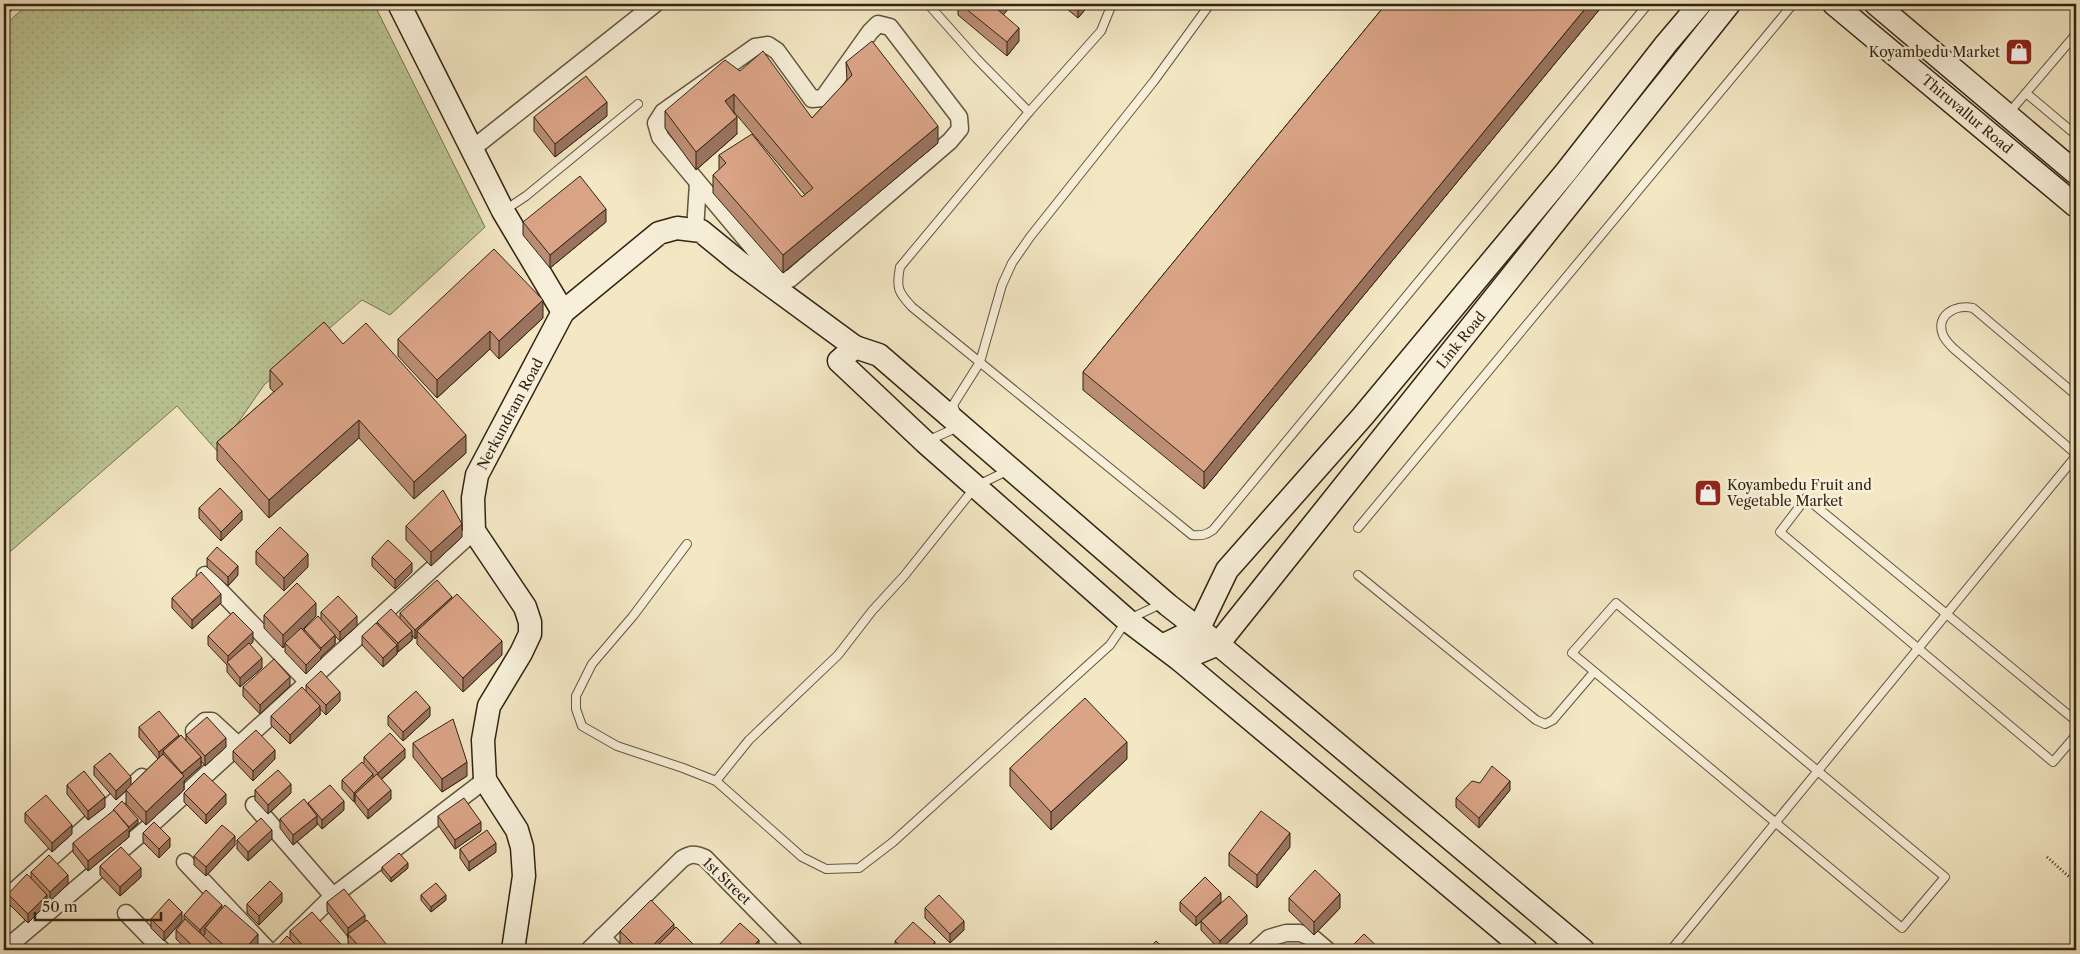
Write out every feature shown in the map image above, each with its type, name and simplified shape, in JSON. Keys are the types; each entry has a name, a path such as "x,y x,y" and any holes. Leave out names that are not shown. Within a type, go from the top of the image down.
{"street":[{"path":"399,4 503,210 563,312 658,233 677,228 701,231 745,255 779,280 790,279 950,141 960,129 959,116 890,27 878,24 870,32 823,98 812,99 777,51 768,44 755,47 663,112 656,124 660,138 698,183 745,255 855,347 878,355 1012,468 1165,602 1199,628 1584,950"},
{"path":"472,149 656,4"},
{"path":"1162,646 1199,628 1227,570 1363,416 1566,172 1666,44 1700,4"},
{"name":"Link Road","path":"1180,660 1218,644 1729,4"},
{"name":"Thiruvallur Road","path":"1834,4 2076,206"},
{"path":"1876,4 2076,173"},
{"path":"695,230 698,183"},
{"name":"Nerkundram Road","path":"474,531 473,498 477,474 563,312"},
{"path":"855,347 839,361 925,442 1127,620 1180,660 1526,950"},
{"path":"4,950 151,825 474,531 525,607 530,622 530,634 521,653 489,706 483,740 485,780 517,830 522,847 524,876 513,950"},
{"path":"205,575 308,682"},
{"path":"183,741 210,720 219,726 238,745"},
{"path":"4,900 153,768"},
{"path":"278,950 333,896 485,780"},
{"path":"254,805 333,896"},
{"name":"1st Street","path":"589,950 689,854 697,854 705,858 795,950"},
{"path":"185,862 268,950"},
{"path":"126,913 162,950"},
{"path":"1256,950 1269,938 1286,933 1300,933 1313,938 1327,950"},
{"path":"602,937 614,950"}],"lane":[{"path":"1112,4 1101,32 1029,112 900,267 897,281 899,291 912,307 1192,535 1206,535 1213,530 1648,4"},
{"path":"925,442 961,425 953,404 980,362 1002,285 1012,263 1030,237 1154,81 1169,57 1210,4"},
{"path":"1358,528 1793,4"},
{"path":"932,6 1029,112"},
{"path":"2007,114 2076,34"},
{"path":"2026,92 2076,135"},
{"path":"503,210 526,196 638,104"},
{"path":"1671,950 2076,455 1952,348 1943,336 1941,327 1944,319 1957,307 1974,308 2076,395"},
{"path":"716,781 749,740 838,655 976,486 1012,468"},
{"path":"2076,722 1806,498 1780,532 2052,762 2076,735"},
{"path":"687,544 633,616 592,664 576,696 576,708 582,726 617,746 716,781 802,857 826,869 860,868 893,842 1110,645 1127,620 1165,602"},
{"path":"1358,575 1536,720 1544,724 1553,720 1594,672"},
{"path":"1616,603 1818,770 1945,877 1902,928 1572,653 1616,603"}],"path":[{"path":"2047,857 2076,883"}],"green space":[{"path":"28,4 188,4 193,10 202,4 374,4 485,227 390,315 362,300 264,385 218,452 177,406 4,557 4,26"}],"building":[{"path":"960,4 1001,4 997,9 1019,28 1007,42"},
{"path":"1386,4 1589,4 1204,472 1083,372"},
{"path":"872,41 938,126 783,255 713,175 726,163 719,155 752,134 802,197 813,188 734,94 725,101 737,117 696,152 665,111 725,60 740,71 763,51 812,118 852,75 846,62"},
{"path":"586,76 607,102 555,144 534,117"},
{"path":"580,176 606,209 550,255 523,222"},
{"path":"494,249 543,300 499,341 490,331 437,380 398,339"},
{"path":"324,322 343,344 366,323 466,435 414,482 359,420 269,500 217,442 283,384 270,370"},
{"path":"220,488 242,511 221,532 199,508"},
{"path":"443,490 462,524 431,552 406,526"},
{"path":"280,527 308,554 284,578 256,551"},
{"path":"388,540 412,563 395,580 372,557"},
{"path":"217,547 238,566 228,577 207,558"},
{"path":"201,572 221,594 192,620 172,598"},
{"path":"437,580 452,597 415,630 400,613"},
{"path":"297,583 316,603 283,635 264,615"},
{"path":"457,594 502,641 463,678 417,631"},
{"path":"338,596 357,616 340,632 321,612"},
{"path":"391,609 412,631 398,643 377,622"},
{"path":"233,612 253,632 228,656 208,636"},
{"path":"318,616 335,635 321,648 304,629"},
{"path":"376,623 397,645 383,658 362,636"},
{"path":"301,628 321,650 306,665 285,643"},
{"path":"249,643 262,658 240,678 227,662"},
{"path":"274,659 290,677 260,705 243,687"},
{"path":"321,671 340,692 326,705 306,685"},
{"path":"302,687 320,706 290,735 271,716"},
{"path":"416,691 430,707 403,732 388,716"},
{"path":"1085,698 1127,742 1051,812 1010,768"},
{"path":"159,711 179,735 159,752 139,727"},
{"path":"207,717 226,738 205,756 186,735"},
{"path":"453,719 467,762 442,779 413,743"},
{"path":"256,730 275,750 253,771 233,751"},
{"path":"390,733 405,749 378,773 364,757"},
{"path":"181,735 201,757 182,773 163,751"},
{"path":"110,753 131,777 116,791 94,766"},
{"path":"163,754 184,776 146,812 126,790"},
{"path":"362,762 373,774 354,793 342,780"},
{"path":"1492,766 1510,781 1479,818 1456,798 1472,781 1480,783"},
{"path":"278,770 291,784 268,805 255,790"},
{"path":"84,771 105,797 88,811 67,785"},
{"path":"204,773 226,794 206,815 184,793"},
{"path":"377,774 391,790 368,810 355,794"},
{"path":"330,785 344,801 322,820 308,803"},
{"path":"46,795 72,825 52,843 25,813"},
{"path":"464,798 481,822 455,840 438,816"},
{"path":"304,799 317,816 293,835 280,819"},
{"path":"122,801 138,819 129,827 113,810"},
{"path":"114,810 129,828 88,861 73,843"},
{"path":"1261,811 1290,833 1257,875 1229,853"},
{"path":"261,818 272,830 248,852 237,840"},
{"path":"154,822 170,838 159,849 143,833"},
{"path":"222,825 235,836 206,867 194,856"},
{"path":"487,830 496,843 469,862 460,849"},
{"path":"121,847 141,868 120,887 100,866"},
{"path":"399,853 408,863 391,878 382,867"},
{"path":"49,855 68,875 50,892 31,872"},
{"path":"1315,870 1340,894 1314,922 1289,898"},
{"path":"27,874 47,895 28,914 8,894"},
{"path":"1205,877 1221,893 1196,917 1180,902"},
{"path":"270,881 282,893 259,916 247,904"},
{"path":"436,883 446,895 431,907 421,895"},
{"path":"344,889 365,915 348,928 327,902"},
{"path":"206,890 222,905 200,930 184,915"},
{"path":"939,895 964,921 950,934 925,908"},
{"path":"1229,896 1247,915 1220,941 1201,921"},
{"path":"169,899 182,912 164,932 151,919"},
{"path":"651,900 674,924 648,950 639,950 620,931"},
{"path":"225,905 258,934 244,950 229,950 205,928"},
{"path":"312,912 346,950 307,950 290,931"},
{"path":"185,919 215,947 212,950 190,950 194,947 176,930"},
{"path":"367,920 390,949 362,950 348,934"},
{"path":"913,922 935,942 927,950 905,950 895,941"},
{"path":"740,923 759,940 750,950 714,950"},
{"path":"676,927 699,950 653,950"},
{"path":"1364,934 1381,950 1350,950"},
{"path":"287,936 301,950 274,950"},
{"path":"1156,941 1166,950 1148,950"},
{"path":"895,946 900,950 891,950"}],"place":[{"name":"Koyambedu Market","path":"2019,52"},
{"name":"Koyambedu Fruit and Vegetable Market","path":"1708,493"}]}
